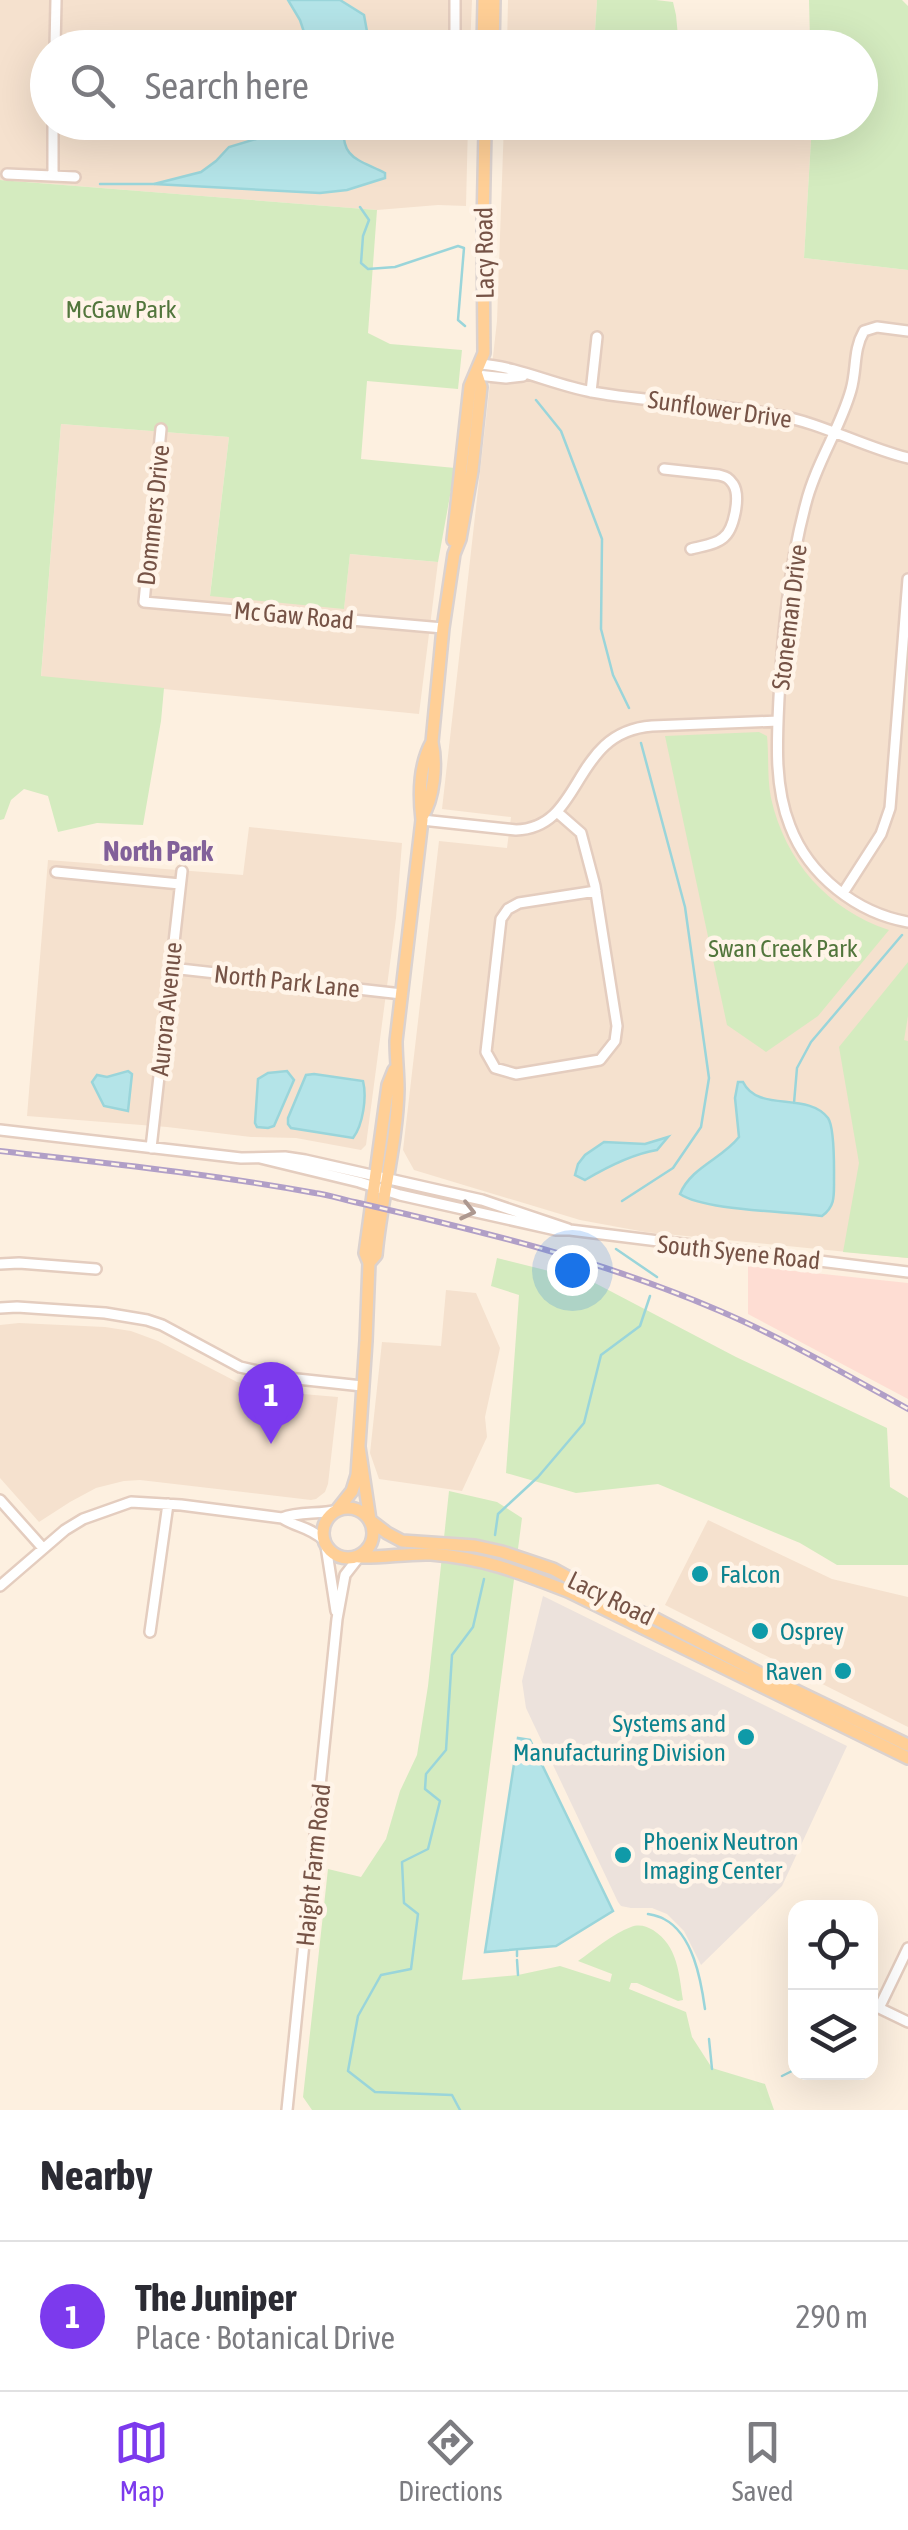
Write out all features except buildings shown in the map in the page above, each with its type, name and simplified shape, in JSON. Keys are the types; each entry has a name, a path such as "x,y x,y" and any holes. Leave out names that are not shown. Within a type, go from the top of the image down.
{"main road":[{"path":"483,30 484,0"},
{"path":"493,30 494,0"},
{"name":"Lacy Road","path":"337,1510 352,1491 357,1476 369,1263 376,1254 380,1182 398,1086 395,1068 402,994 422,818 428,807 435,756 432,742 470,386 484,353 486,140"},
{"name":"Lacy Road","path":"359,1447 370,1520 398,1540 475,1546 553,1569 908,1745"},
{"path":"355,1508 370,1520 374,1538 359,1557 338,1557 325,1543 324,1524 337,1510 355,1508"},
{"name":"Lacy Road","path":"359,1557 431,1554 486,1561 513,1569 570,1592 908,1758"}],"street":[{"path":"55,30 56,0"},
{"path":"455,30 456,0"},
{"path":"52,176 53,140"},
{"path":"7,174 74,177"},
{"name":"Stoneman Drive","path":"908,331 876,327 864,332 857,344 852,388 806,501 785,623 778,721 780,788 789,826 803,852 819,873 864,908 908,922"},
{"path":"590,392 597,337"},
{"name":"Sunflower Drive","path":"478,370 506,378 527,376 590,392 775,414 810,422 908,458"},
{"name":"Dommers Drive","path":"144,602 161,429"},
{"path":"664,468 719,475 736,489 729,532 718,542 691,549"},
{"path":"843,893 880,834 890,808 908,579"},
{"name":"Mc Gaw Road","path":"144,602 443,628"},
{"path":"422,818 521,830 539,826 557,812 594,756 621,732 634,727 778,721"},
{"path":"557,812 581,834 596,891 616,1022 615,1041 600,1060 516,1074 495,1068 486,1052 501,919 519,903 596,891"},
{"name":"Aurora Avenue","path":"151,1148 182,871"},
{"path":"56,872 180,884"},
{"name":"North Park Lane","path":"171,968 402,994"},
{"name":"South Syene Road","path":"0,1130 260,1158 380,1182 556,1230 908,1272"},
{"path":"0,1264 18,1262 96,1270"},
{"path":"0,1308 104,1313 148,1320 240,1367 288,1378 362,1386"},
{"path":"0,1500 42,1547"},
{"path":"0,1586 65,1530 131,1502 282,1518 307,1528 325,1543"},
{"path":"150,1632 168,1504"},
{"path":"282,1518 337,1510"},
{"name":"Haight Farm Road","path":"325,1543 337,1619"},
{"name":"Haight Farm Road","path":"287,2110 337,1619 342,1584 359,1557"},
{"path":"908,1948 879,2008 908,2022"}],"shaded area":[{"path":"0,0 472,0 471,30 30,30 30,140 468,140 466,206 377,210 0,180"},
{"path":"508,0 597,0 595,30 507,30"},
{"path":"503,140 811,140 804,258 908,270 908,1258 645,1232 580,1220 414,1170 403,1150 439,841 507,848 511,817 442,809 497,321"},
{"path":"61,424 229,437 210,595 344,608 350,554 438,562 419,714 41,677"},
{"path":"249,827 402,843 366,1145 361,1150 296,1138 27,1116 48,860 243,875"},
{"path":"748,1266 908,1283 908,1399 748,1314"},
{"path":"446,1290 476,1293 500,1348 485,1417 487,1437 462,1491 379,1479 370,1453 382,1342 441,1346"},
{"path":"0,1325 131,1331 237,1382 338,1397 325,1492 311,1500 124,1481 96,1488 39,1522 0,1478"},
{"path":"708,1520 832,1579 908,1597 908,1727 665,1605"},
{"path":"543,1596 847,1746 782,1886 701,1965 684,1931 667,1914 652,1908 621,1906 618,1902 526,1708 522,1681"}],"green space":[{"path":"597,0 673,2 677,30 595,30"},
{"path":"809,0 902,0 908,6 908,270 804,258 811,140 878,140 878,30 810,30"},
{"name":"McGaw Park","path":"0,180 377,210 368,333 390,344 462,350 458,389 367,381 361,459 455,468 438,562 350,554 344,609 210,596 229,437 61,424 41,676 164,688 143,825 97,823 58,832 48,796 24,789 11,800 4,819 0,820"},
{"name":"Swan Creek Park","path":"759,732 767,736 770,790 778,821 798,862 812,880 847,910 889,930 818,1016 766,1052 727,1025 665,736"},
{"name":"Swan Creek Park","path":"908,962 904,1040 908,1041 908,1258 843,1252 859,1163 839,1047"},
{"path":"497,1258 593,1282 736,1357 887,1428 890,1487 908,1498 908,1565 837,1565 800,1543 658,1484 576,1493 506,1473 519,1295 491,1286"},
{"path":"449,1491 497,1502 522,1518 462,1980 560,1966 610,1982 612,1974 578,1961 624,1930 648,1927 672,1952 683,2000 637,1983 631,1983 629,1989 686,2012 692,2037 712,2068 765,2084 774,2110 312,2110 303,2097 328,1869 361,1877 386,1839 400,1791 417,1755"}],"water":[{"path":"288,0 340,0 364,15 367,30 303,30"},
{"path":"253,140 345,140 353,156 385,173 385,178 347,190 320,193 154,184 201,172 229,147"},
{"path":"128,1071 132,1074 128,1111 104,1106 92,1082 97,1075 107,1077"},
{"path":"287,1071 294,1080 274,1126 257,1127 258,1079 268,1073"},
{"path":"306,1075 363,1081 363,1111 353,1138 291,1128 288,1124"},
{"path":"738,1082 760,1097 808,1105 828,1118 833,1139 834,1192 832,1205 822,1216 727,1207 680,1194 691,1177 739,1137 735,1098"},
{"path":"668,1137 657,1150 620,1162 585,1180 575,1175 585,1155 604,1142 645,1144"},
{"path":"518,1738 530,1740 613,1911 556,1946 485,1952"}],"waterway":[{"path":"100,184 154,184"},
{"path":"360,207 369,220 361,263 368,269 395,267 458,246 464,248 458,320 465,326"},
{"path":"536,400 561,431 602,539 601,629 613,675 629,708"},
{"path":"622,1201 673,1168 701,1127 709,1078 685,907 641,743"},
{"path":"794,1103 797,1068 811,1042 902,935"},
{"path":"616,1249 657,1277"},
{"path":"495,1535 498,1514 538,1477 584,1423 601,1355 640,1326 650,1296"},
{"path":"460,2110 452,2095 375,2092 348,2071 358,2016 381,1975 411,1969 418,1914 404,1903 402,1862 428,1849 440,1801 425,1789 426,1774 446,1750 452,1655 473,1627 484,1579"},
{"path":"648,1914 674,1926 689,1946 705,2009"},
{"path":"517,1951 517,1956"},
{"path":"517,1960 518,1975"},
{"path":"709,2039 712,2069"},
{"path":"782,2076 788,2073"}],"railway":[{"path":"0,1151 321,1194 542,1249 720,1311 792,1345 908,1409"}],"place":[{"name":"The Juniper","path":"271,1444"},
{"name":"Falcon","path":"700,1574"},
{"name":"Osprey","path":"760,1631"},
{"name":"Raven","path":"843,1671"},
{"name":"Systems and Manufacturing Division","path":"746,1737"},
{"name":"Phoenix Neutron Imaging Center","path":"623,1855"}],"district":[{"name":"North Park","path":"158,851"}]}
